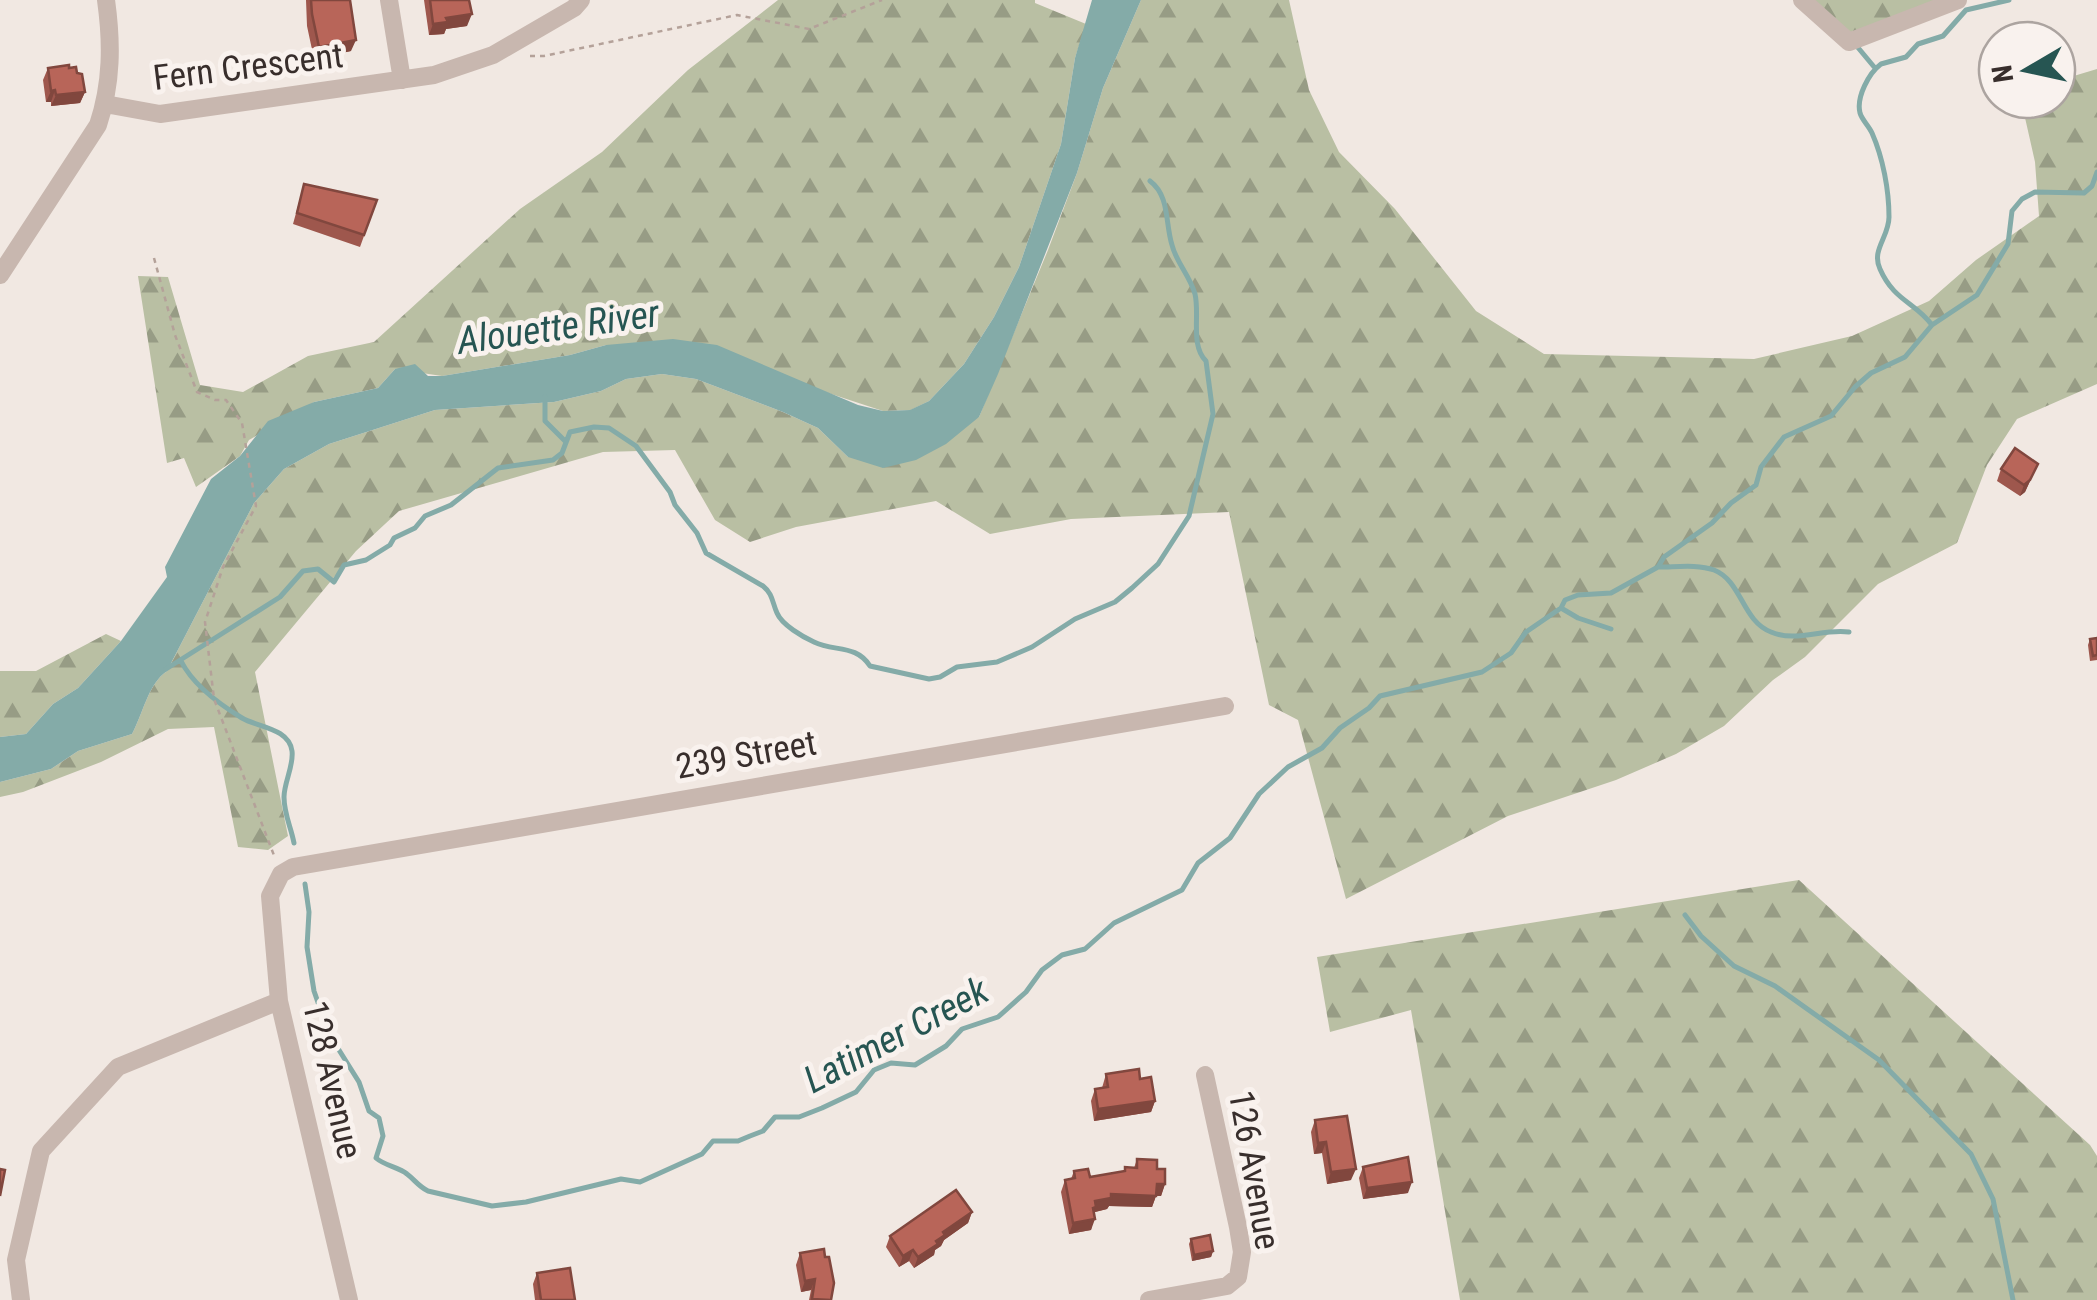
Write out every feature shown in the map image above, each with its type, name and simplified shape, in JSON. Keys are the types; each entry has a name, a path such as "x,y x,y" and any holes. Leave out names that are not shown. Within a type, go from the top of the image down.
{"street":[{"path":"105,104 111,35 106,0"},
{"path":"389,0 402,80"},
{"name":"Fern Crescent","path":"0,275 86,148 105,104 160,114 434,75 493,55 574,8 581,0"},
{"path":"1802,0 1849,42 1958,0"},
{"name":"239 Street","path":"281,874 294,866 1225,706"},
{"name":"128 Avenue","path":"281,874 270,896 280,1001 349,1300"},
{"path":"21,1300 16,1260 40,1151 118,1067 280,1001"},
{"name":"126 Avenue","path":"1149,1300 1227,1286 1238,1276 1242,1252 1238,1227 1205,1075"}],"path":[{"path":"527,56 544,56 737,14 809,29 882,0"},
{"path":"154,258 175,335 198,392 215,400 226,400 242,423 256,506 223,567 205,622 214,699 281,874"}],"green space":[{"path":"778,0 1035,0 1086,24 1075,58 1061,144 1019,267 964,364 929,401 911,410 883,411 816,389 606,345 570,355 442,376 395,369 378,388 314,402 249,440 240,456 196,487 184,458 167,463 138,276 168,277 200,385 243,392 308,356 374,342 520,209 602,152 688,70"},
{"path":"1141,0 1289,0 1309,90 1339,152 1395,209 1476,311 1544,354 1754,359 1852,336 1929,301 1976,260 2039,216 2035,162 2026,120 2077,120 2077,75 2097,69 2097,384 2017,419 1987,465 1957,543 1878,584 1805,657 1773,680 1724,726 1676,754 1616,780 1508,816 1346,899 1298,720 1269,705 1229,512 1071,519 990,534 936,501 796,527 750,542 715,520 675,450 603,452 399,511 356,551 255,672 288,836 268,850 238,847 214,727 168,729 101,762 0,797 0,782 51,769 78,751 132,734 150,691 167,671 254,503 284,469 329,444 435,410 554,402 601,391 626,379 662,374 696,379 783,412 818,428 848,457 979,417 1048,250 1103,88"},
{"path":"1802,0 1954,0 1849,42"},
{"path":"106,634 121,641 78,688 53,704 26,734 0,737 0,671 36,671"},
{"path":"1799,880 2090,1145 2097,1156 2097,1300 1460,1300 1411,1010 1330,1032 1317,957"}],"water":[{"path":"1092,0 1141,0 1103,88 1077,173 998,374 979,417 946,444 916,460 883,468 848,457 818,428 783,412 696,379 662,374 626,379 601,391 554,402 435,410 329,444 284,469 254,503 167,671 150,691 132,734 78,751 51,769 0,782 0,737 26,734 53,704 78,688 121,641 167,577 165,567 211,479 240,456 268,421 314,402 378,388 395,369 415,364 428,376 442,376 570,355 606,345 673,339 717,345 858,405 883,411 910,410 929,401 964,364 1019,267 1061,144 1075,58"}],"building":[{"path":"311,0 350,0 356,40 319,47"},
{"path":"430,0 469,0 472,14 433,24"},
{"path":"69,65 82,74 85,92 56,95 55,90 51,91 48,68"},
{"path":"304,184 377,200 364,235 297,213"},
{"path":"2015,448 2038,464 2024,485 2001,469"},
{"path":"2097,638 2097,655 2093,656 2090,639"},
{"path":"1139,1069 1140,1079 1151,1077 1155,1101 1098,1109 1095,1089 1108,1087 1106,1074"},
{"path":"1347,1116 1356,1169 1331,1172 1326,1142 1318,1143 1315,1120"},
{"path":"1408,1157 1412,1182 1367,1188 1363,1167"},
{"path":"1137,1159 1157,1160 1157,1169 1165,1169 1165,1184 1157,1184 1156,1196 1111,1194 1111,1198 1095,1201 1095,1219 1073,1223 1065,1180 1075,1178 1074,1171 1088,1169 1090,1177 1125,1171 1125,1167 1137,1168"},
{"path":"0,1169 5,1170 0,1196"},
{"path":"956,1190 972,1212 943,1232 938,1244 918,1257 913,1250 903,1256 890,1236"},
{"path":"1210,1235 1213,1251 1194,1255 1191,1239"},
{"path":"824,1249 834,1283 831,1300 812,1299 815,1279 805,1281 800,1253"},
{"path":"570,1268 575,1300 541,1300 537,1273"}],"waterway":[{"name":"Latimer Creek","path":"1932,325 1898,295 1880,269 1878,256 1888,224 1888,196 1879,153 1860,113 1860,100 1868,79 1881,64 1906,57 1918,44 1943,36 1966,10 2009,0"},
{"name":"Latimer Creek","path":"1855,44 1875,68"},
{"name":"Latimer Creek","path":"305,884 309,912 307,947 314,991 329,1034 359,1082 369,1111 379,1118 383,1136 376,1158 404,1172 428,1191 492,1206 526,1202 621,1179 640,1182 702,1154 713,1141 738,1141 763,1131 775,1117 799,1117 822,1108 856,1092 874,1070 891,1063 915,1065 946,1046 962,1029 998,1017 1026,992 1042,970 1062,955 1085,949 1114,923 1182,890 1198,863 1230,838 1259,794 1288,767 1322,748 1380,696 1482,672 1511,653 1526,632 1561,608 1565,600 1611,593 1658,567 1664,557 1756,485 1761,467 1784,437 1831,416 1871,373 1905,357 1932,325 1977,295 2008,244 2012,211 2022,199 2035,192 2084,193 2092,186 2097,172"},
{"path":"166,669 280,597 303,571 318,569 334,582 344,565 366,560 390,545 394,538 415,528 425,516 451,505 498,468 553,460 562,453 570,432 594,427 609,428 636,446 697,533 706,553 763,586 783,622 809,640 851,651 870,666 929,679 957,667 997,662 1032,647 1075,619 1115,602 1132,588 1158,564 1189,516 1213,414 1206,361 1198,347 1195,294 1174,251 1161,194 1150,181"},
{"path":"545,397 545,421 565,441"},
{"path":"1659,567 1701,567 1723,575 1754,619 1771,632 1790,636 1849,632"},
{"name":"Latimer Creek","path":"1561,608 1611,629"},
{"name":"Latimer Creek","path":"181,661 192,678 216,700 242,718 279,733 290,743 292,756 284,797 294,843"},
{"path":"1685,915 1701,936 1734,966 1775,986 1879,1060 1971,1154 1993,1199 2013,1300"}],"water label":[{"name":"Alouette River","path":"558,327"}]}
